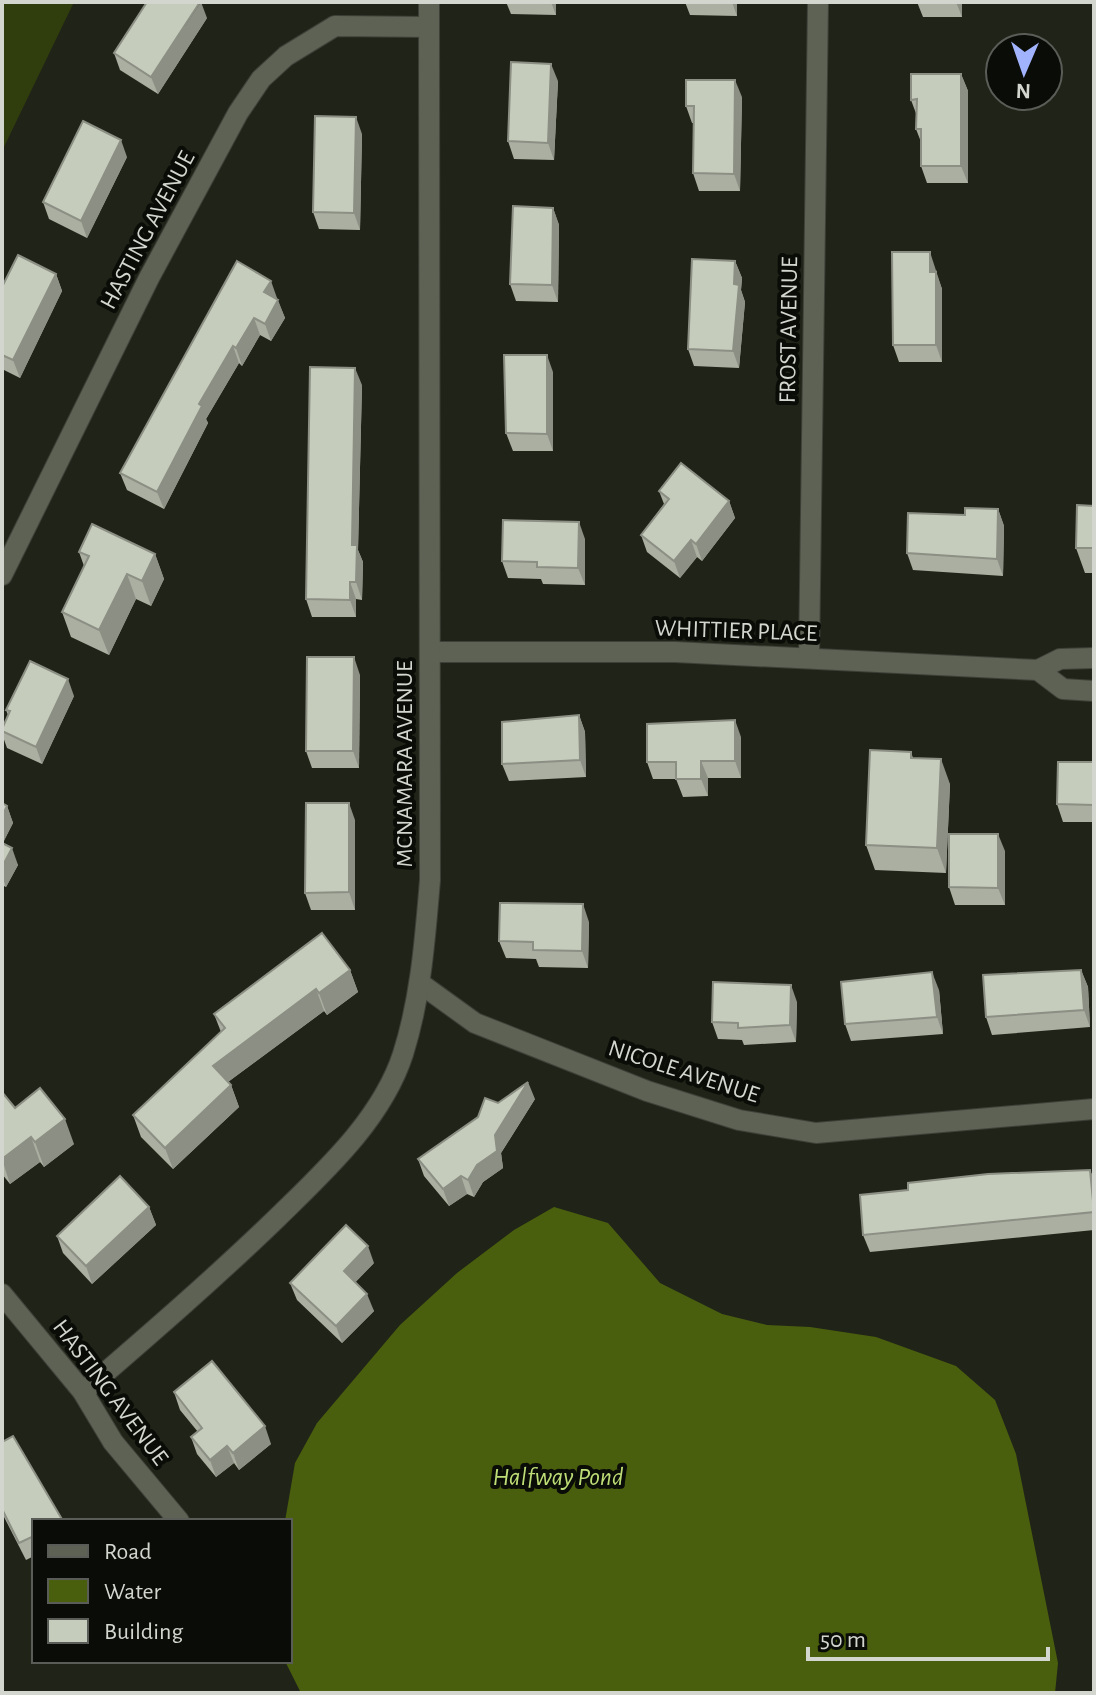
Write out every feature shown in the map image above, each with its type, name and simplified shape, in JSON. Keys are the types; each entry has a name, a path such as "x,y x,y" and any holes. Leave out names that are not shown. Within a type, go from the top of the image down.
{"street":[{"name":"MCNAMARA AVENUE","path":"83,1392 212,1281 337,1160 382,1099 403,1057 421,984 430,880 429,2"},
{"name":"FROST AVENUE","path":"809,658 818,2"},
{"name":"HASTING AVENUE","path":"2,575 149,278 238,113 261,79 286,56 335,26 429,27"},
{"name":"WHITTIER PLACE","path":"431,652 675,652 1038,670 1060,659 1094,658"},
{"name":"WHITTIER PLACE","path":"1038,670 1063,689 1094,691"},
{"name":"NICOLE AVENUE","path":"421,984 475,1023 647,1091 739,1120 816,1133 1094,1109"},
{"name":"HASTING AVENUE","path":"2,1294 83,1392 113,1442 177,1519"}],"shaded area":[{"path":"2,2 74,2 2,151"}],"water":[{"name":"Halfway Pond","path":"554,1207 608,1223 660,1283 722,1314 767,1325 810,1327 876,1337 956,1366 995,1400 1016,1454 1058,1663 1055,1693 301,1693 286,1663 292,1663 292,1519 285,1519 295,1463 317,1423 400,1325 457,1273 514,1230"}],"building":[{"path":"147,2 200,2 151,77 114,53"},
{"path":"511,62 551,64 548,143 508,141"},
{"path":"911,74 961,74 961,166 921,166 921,129 916,129 917,99 911,100"},
{"path":"686,80 735,80 734,174 693,173 694,106 686,106"},
{"path":"315,116 356,117 354,213 313,212"},
{"path":"83,121 121,140 81,221 43,202"},
{"path":"513,206 553,208 552,285 510,284"},
{"path":"892,252 930,252 930,272 936,272 936,345 893,345"},
{"path":"18,255 56,274 13,360 2,355 2,287"},
{"path":"692,259 735,261 734,284 739,285 733,351 688,349"},
{"path":"237,261 271,281 264,292 278,300 265,324 254,318 236,348 233,346 199,404 202,406 157,492 120,473"},
{"path":"504,355 547,355 547,434 506,433"},
{"path":"310,367 355,368 352,545 357,545 356,582 350,582 350,600 306,599"},
{"path":"681,463 729,501 696,544 691,540 674,561 641,535 669,499 659,491"},
{"path":"1077,505 1094,506 1094,548 1076,548"},
{"path":"965,508 998,509 997,559 907,553 908,513 965,515"},
{"path":"503,520 579,522 578,568 537,567 537,562 502,561"},
{"path":"92,524 155,554 142,581 127,574 99,630 62,612 89,556 79,552"},
{"path":"307,657 354,657 353,751 306,751"},
{"path":"30,661 68,679 36,747 2,731 10,711 6,710"},
{"path":"579,715 580,760 502,764 502,722"},
{"path":"735,720 735,761 701,761 701,779 676,779 676,762 647,762 647,724"},
{"path":"870,750 911,752 911,758 941,759 937,848 866,845"},
{"path":"1058,762 1094,762 1094,805 1057,804"},
{"path":"306,803 349,803 349,892 305,893"},
{"path":"949,834 998,834 998,888 949,887"},
{"path":"2,843 12,848 2,867"},
{"path":"500,903 583,904 582,951 533,950 533,942 499,941"},
{"path":"322,933 350,970 319,993 316,989 213,1066 231,1085 165,1148 133,1115 225,1028 214,1014"},
{"path":"1081,970 1084,1010 986,1017 983,975"},
{"path":"932,972 937,1017 845,1024 841,982"},
{"path":"713,982 791,985 790,1025 738,1028 738,1023 712,1022"},
{"path":"528,1082 495,1135 497,1151 477,1165 468,1180 461,1176 443,1189 418,1159 478,1117 485,1098 498,1103"},
{"path":"40,1088 65,1119 35,1142 31,1137 2,1159 2,1092 15,1108"},
{"path":"1090,1170 1094,1212 863,1235 860,1195 908,1190 908,1183 988,1174"},
{"path":"120,1176 149,1207 86,1266 57,1236"},
{"path":"346,1225 368,1246 344,1271 367,1294 336,1326 290,1283"},
{"path":"212,1361 265,1426 233,1453 227,1446 210,1460 191,1437 202,1428 174,1392"},
{"path":"13,1436 62,1519 32,1519 32,1537 19,1543 2,1509 2,1442"}]}
